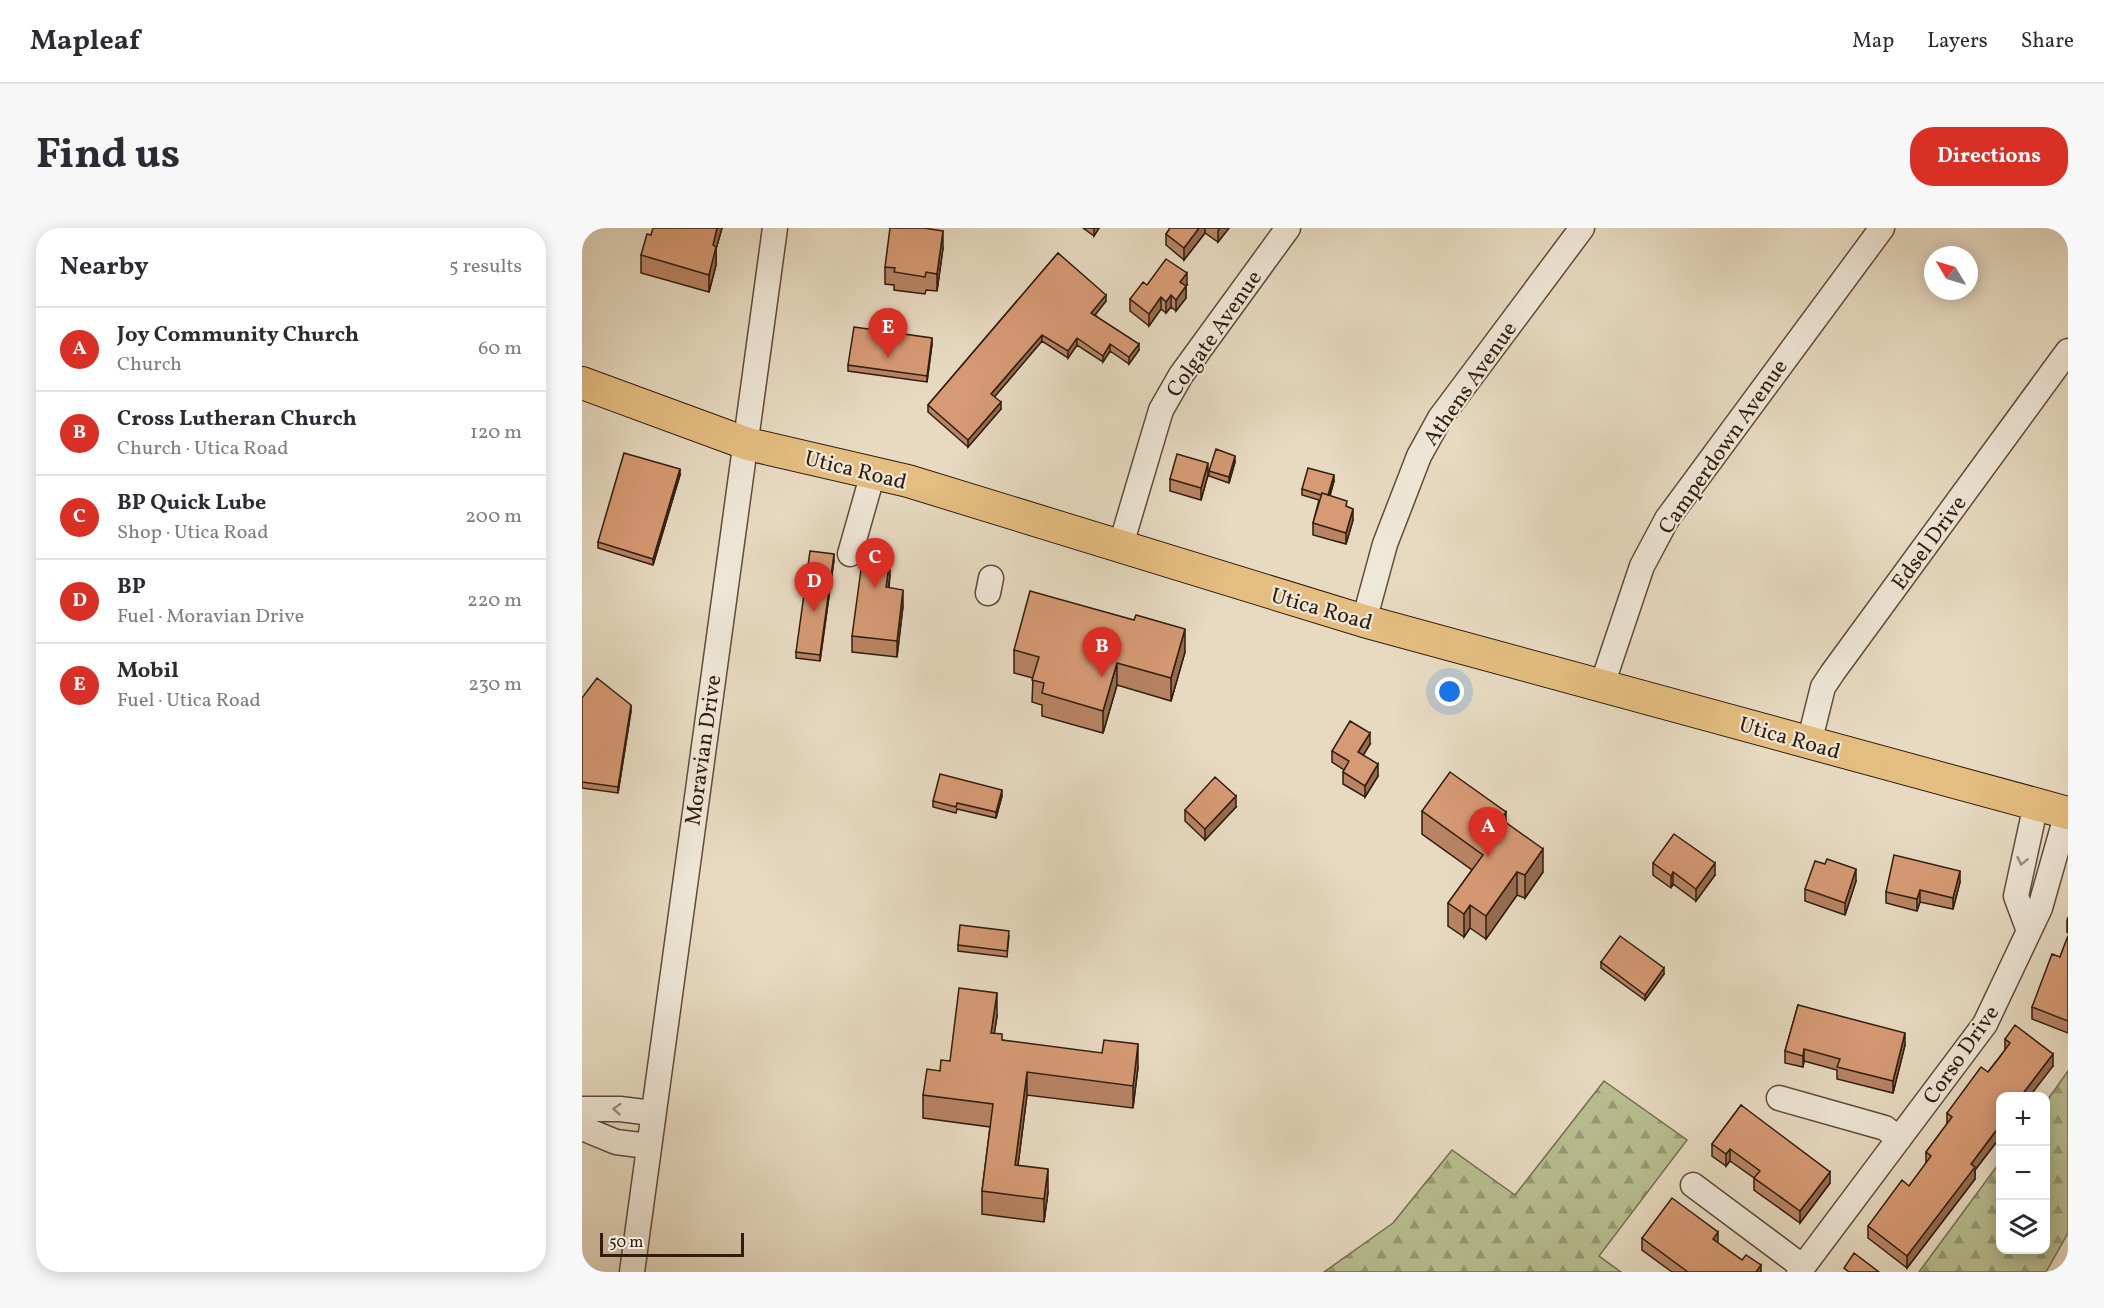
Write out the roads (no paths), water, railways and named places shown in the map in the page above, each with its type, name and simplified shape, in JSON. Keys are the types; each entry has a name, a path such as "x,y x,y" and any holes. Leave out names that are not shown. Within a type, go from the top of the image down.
{"main road":[{"name":"Utica Road","path":"582,383 748,444 873,473 1020,515 1120,548 1364,621 2068,813"}],"street":[{"name":"Moravian Drive","path":"632,1272 652,1113 723,600 748,444 776,228"},
{"name":"Colgate Avenue","path":"1120,548 1161,410 1181,375 1288,228"},
{"name":"Athens Avenue","path":"1364,621 1385,544 1419,456 1440,418 1582,228"},
{"name":"Camperdown Avenue","path":"1602,685 1642,566 1667,519 1882,228"},
{"name":"Edsel Drive","path":"1809,743 1823,687 2068,351"},
{"path":"850,554 873,473"},
{"path":"2029,931 2016,896 2036,804"},
{"name":"Corso Drive","path":"1693,1185 1801,1270 1985,1024 2040,908 2068,813"},
{"path":"1779,1098 1885,1128 1899,1139"},
{"path":"582,1109 620,1109 652,1113"},
{"path":"582,1128 616,1142 648,1146"}],"waterway":[{"path":"582,1268 588,1272"}],"place":[{"name":"Mobil","path":"888,358"},
{"name":"BP Quick Lube","path":"875,588"},
{"name":"BP","path":"814,612"},
{"name":"Cross Lutheran Church","path":"1102,677"},
{"name":"Joy Community Church","path":"1488,857"}]}
